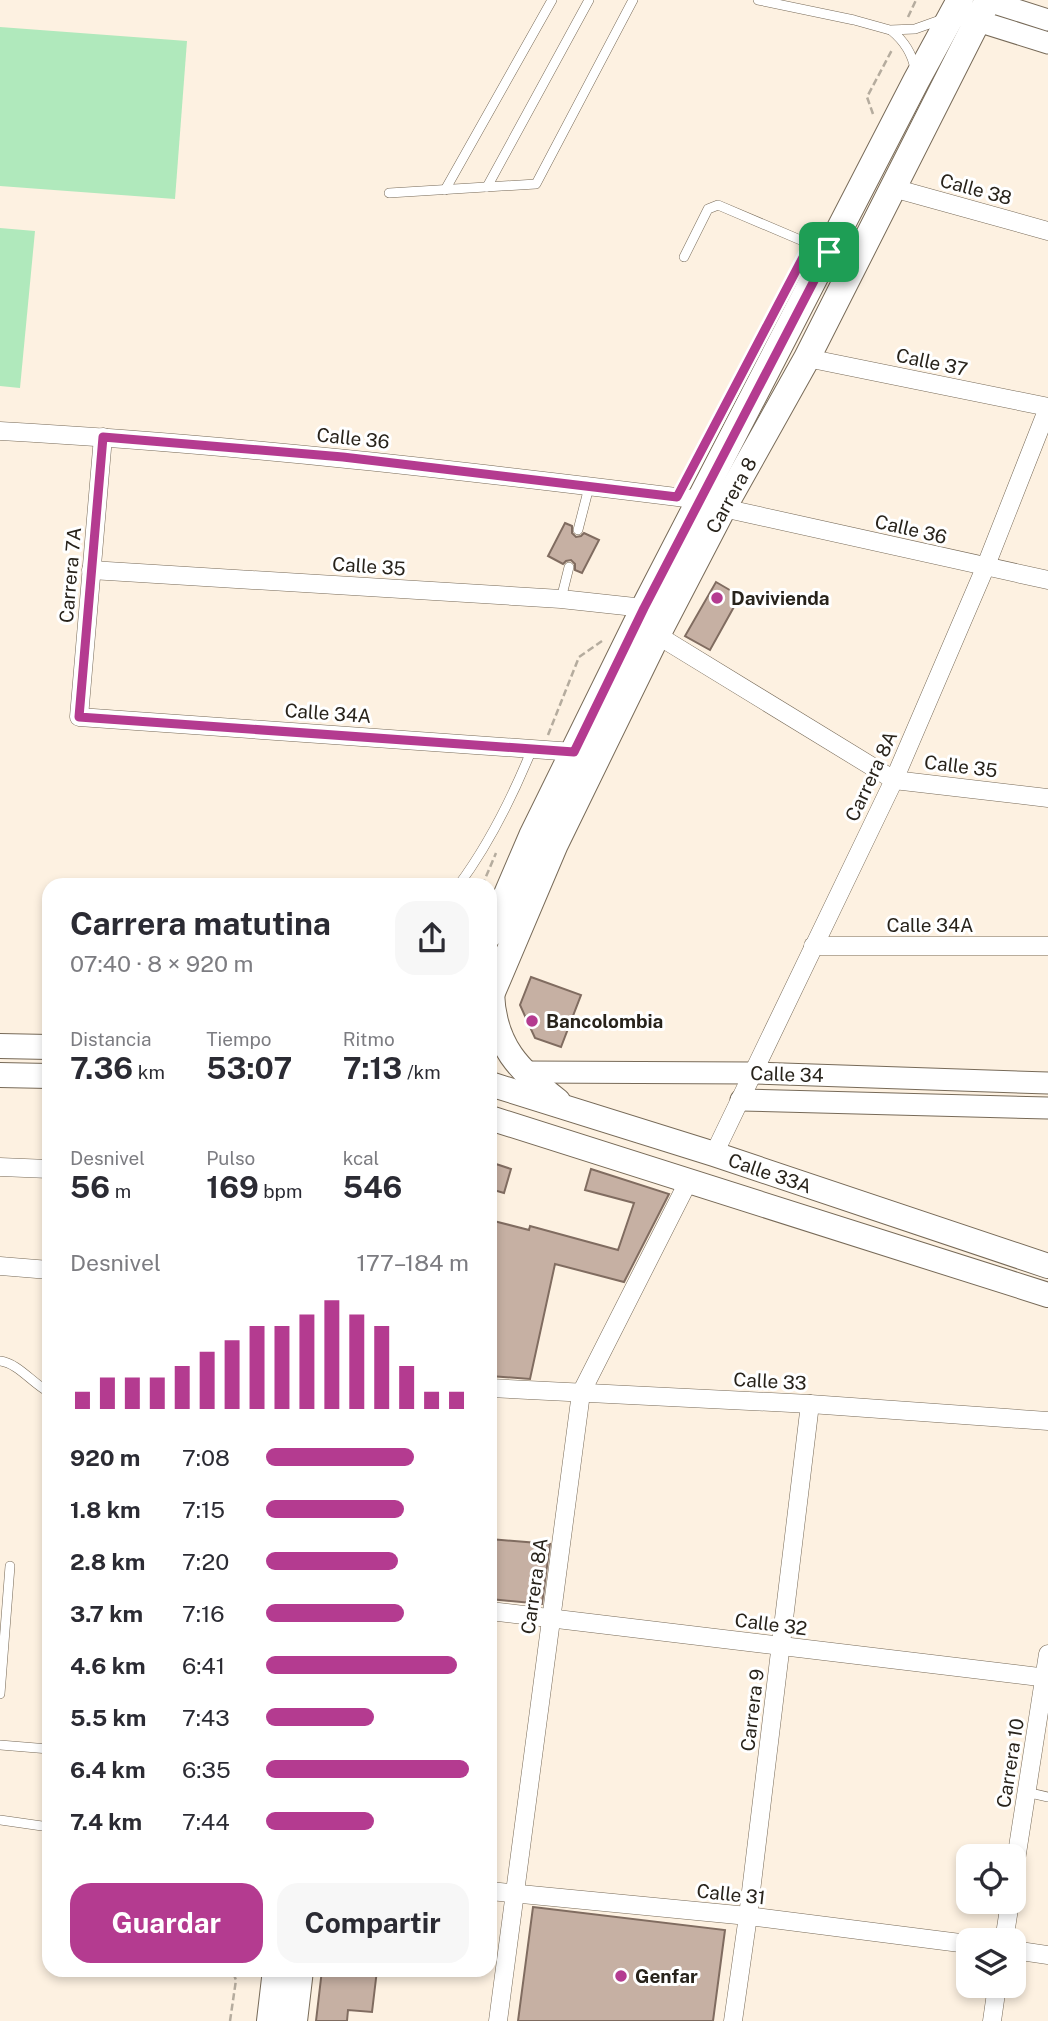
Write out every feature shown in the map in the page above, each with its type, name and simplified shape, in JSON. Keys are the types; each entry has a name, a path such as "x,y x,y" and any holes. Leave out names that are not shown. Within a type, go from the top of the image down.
{"main road":[{"name":"Carrera 8","path":"497,981 555,844 657,635 712,504 829,252 916,81 975,6"},
{"name":"Carrera 8","path":"497,918 532,836 644,608 807,358 893,188 975,6"},
{"path":"497,1028 508,1051 525,1072 568,1108"},
{"path":"0,1046 42,1047"},
{"path":"0,1075 42,1076"},
{"name":"Calle 33A","path":"497,1086 641,1130 1048,1266"},
{"path":"497,1096 610,1132 641,1130"},
{"name":"Calle 33A","path":"497,1120 1048,1295"},
{"path":"270,2021 275,1977"},
{"path":"293,2021 299,1977"}],"street":[{"path":"975,6 1048,20"},
{"path":"975,6 1048,43"},
{"name":"Calle 38","path":"893,188 1048,231"},
{"name":"Calle 37","path":"807,358 1048,408"},
{"name":"Carrera 8A","path":"714,1154 894,780 985,568 1048,408"},
{"name":"Calle 36","path":"0,431 343,457 712,504 985,568 1048,580"},
{"name":"Carrera 7A","path":"79,717 103,437"},
{"name":"Calle 35","path":"91,570 561,599 644,608"},
{"name":"Calle 35","path":"657,635 894,780 1048,798"},
{"name":"Calle 34A","path":"79,717 574,752"},
{"name":"Calle 34A","path":"813,946 1048,946"},
{"name":"Calle 34","path":"525,1072 754,1073 1048,1083"},
{"path":"1014,1107 1015,1082"},
{"name":"Calle 34","path":"741,1100 1048,1108"},
{"path":"0,1167 42,1169"},
{"name":"Carrera 8A","path":"498,2021 581,1392 689,1180"},
{"path":"0,1266 42,1269"},
{"name":"Calle 33","path":"497,1388 810,1404 1048,1421"},
{"name":"Carrera 9","path":"733,2021 810,1404"},
{"name":"Calle 32","path":"497,1612 1046,1678"},
{"name":"Carrera 10","path":"1018,1844 1048,1654"},
{"name":"Calle 31","path":"497,1892 748,1916 956,1942"},
{"path":"1026,1952 1048,1955"},
{"path":"992,2021 995,1998"}],"lane":[{"path":"445,190 552,0"},
{"path":"487,187 589,0"},
{"path":"389,193 536,184 633,0"},
{"path":"758,0 897,32 929,25 975,6"},
{"path":"897,32 909,49 915,65 916,81"},
{"path":"684,257 708,209 718,205 829,252"},
{"path":"578,530 589,487"},
{"path":"561,599 569,567"},
{"path":"464,878 496,828 532,749"},
{"path":"0,1362 8,1362 42,1389"},
{"path":"0,1694 10,1566"},
{"path":"0,1745 42,1748"},
{"path":"1026,1792 1048,1797"},
{"path":"0,1820 42,1826"}],"path":[{"path":"875,119 867,97 897,32 916,0"},
{"path":"230,2021 235,1977"}],"green space":[{"path":"0,27 187,41 175,199 0,186"},
{"path":"0,228 35,231 20,388 0,386"}],"building":[{"path":"565,523 572,526 572,533 576,537 584,533 599,540 582,573 575,570 575,564 571,560 563,564 548,556"},
{"path":"716,582 740,596 710,650 685,636"},
{"path":"531,977 581,995 561,1047 535,1038 520,1005"},
{"path":"497,1164 511,1169 504,1193 497,1191"},
{"path":"591,1169 669,1194 624,1282 555,1264 530,1379 497,1377 497,1222 529,1230 530,1226 618,1250 634,1203 585,1190"},
{"path":"497,1540 550,1544 542,1604 497,1600"},
{"name":"Genfar","path":"533,1907 725,1930 713,2021 518,2021"},
{"path":"321,1977 376,1977 372,2012 348,2010 347,2021 316,2021"}],"place":[{"name":"Davivienda","path":"717,598"},
{"name":"Bancolombia","path":"532,1021"},
{"name":"Genfar","path":"621,1976"}],"route":[{"path":"810,244 829,252 644,608 574,752 79,717 103,437 343,457 677,497 810,244"}]}
